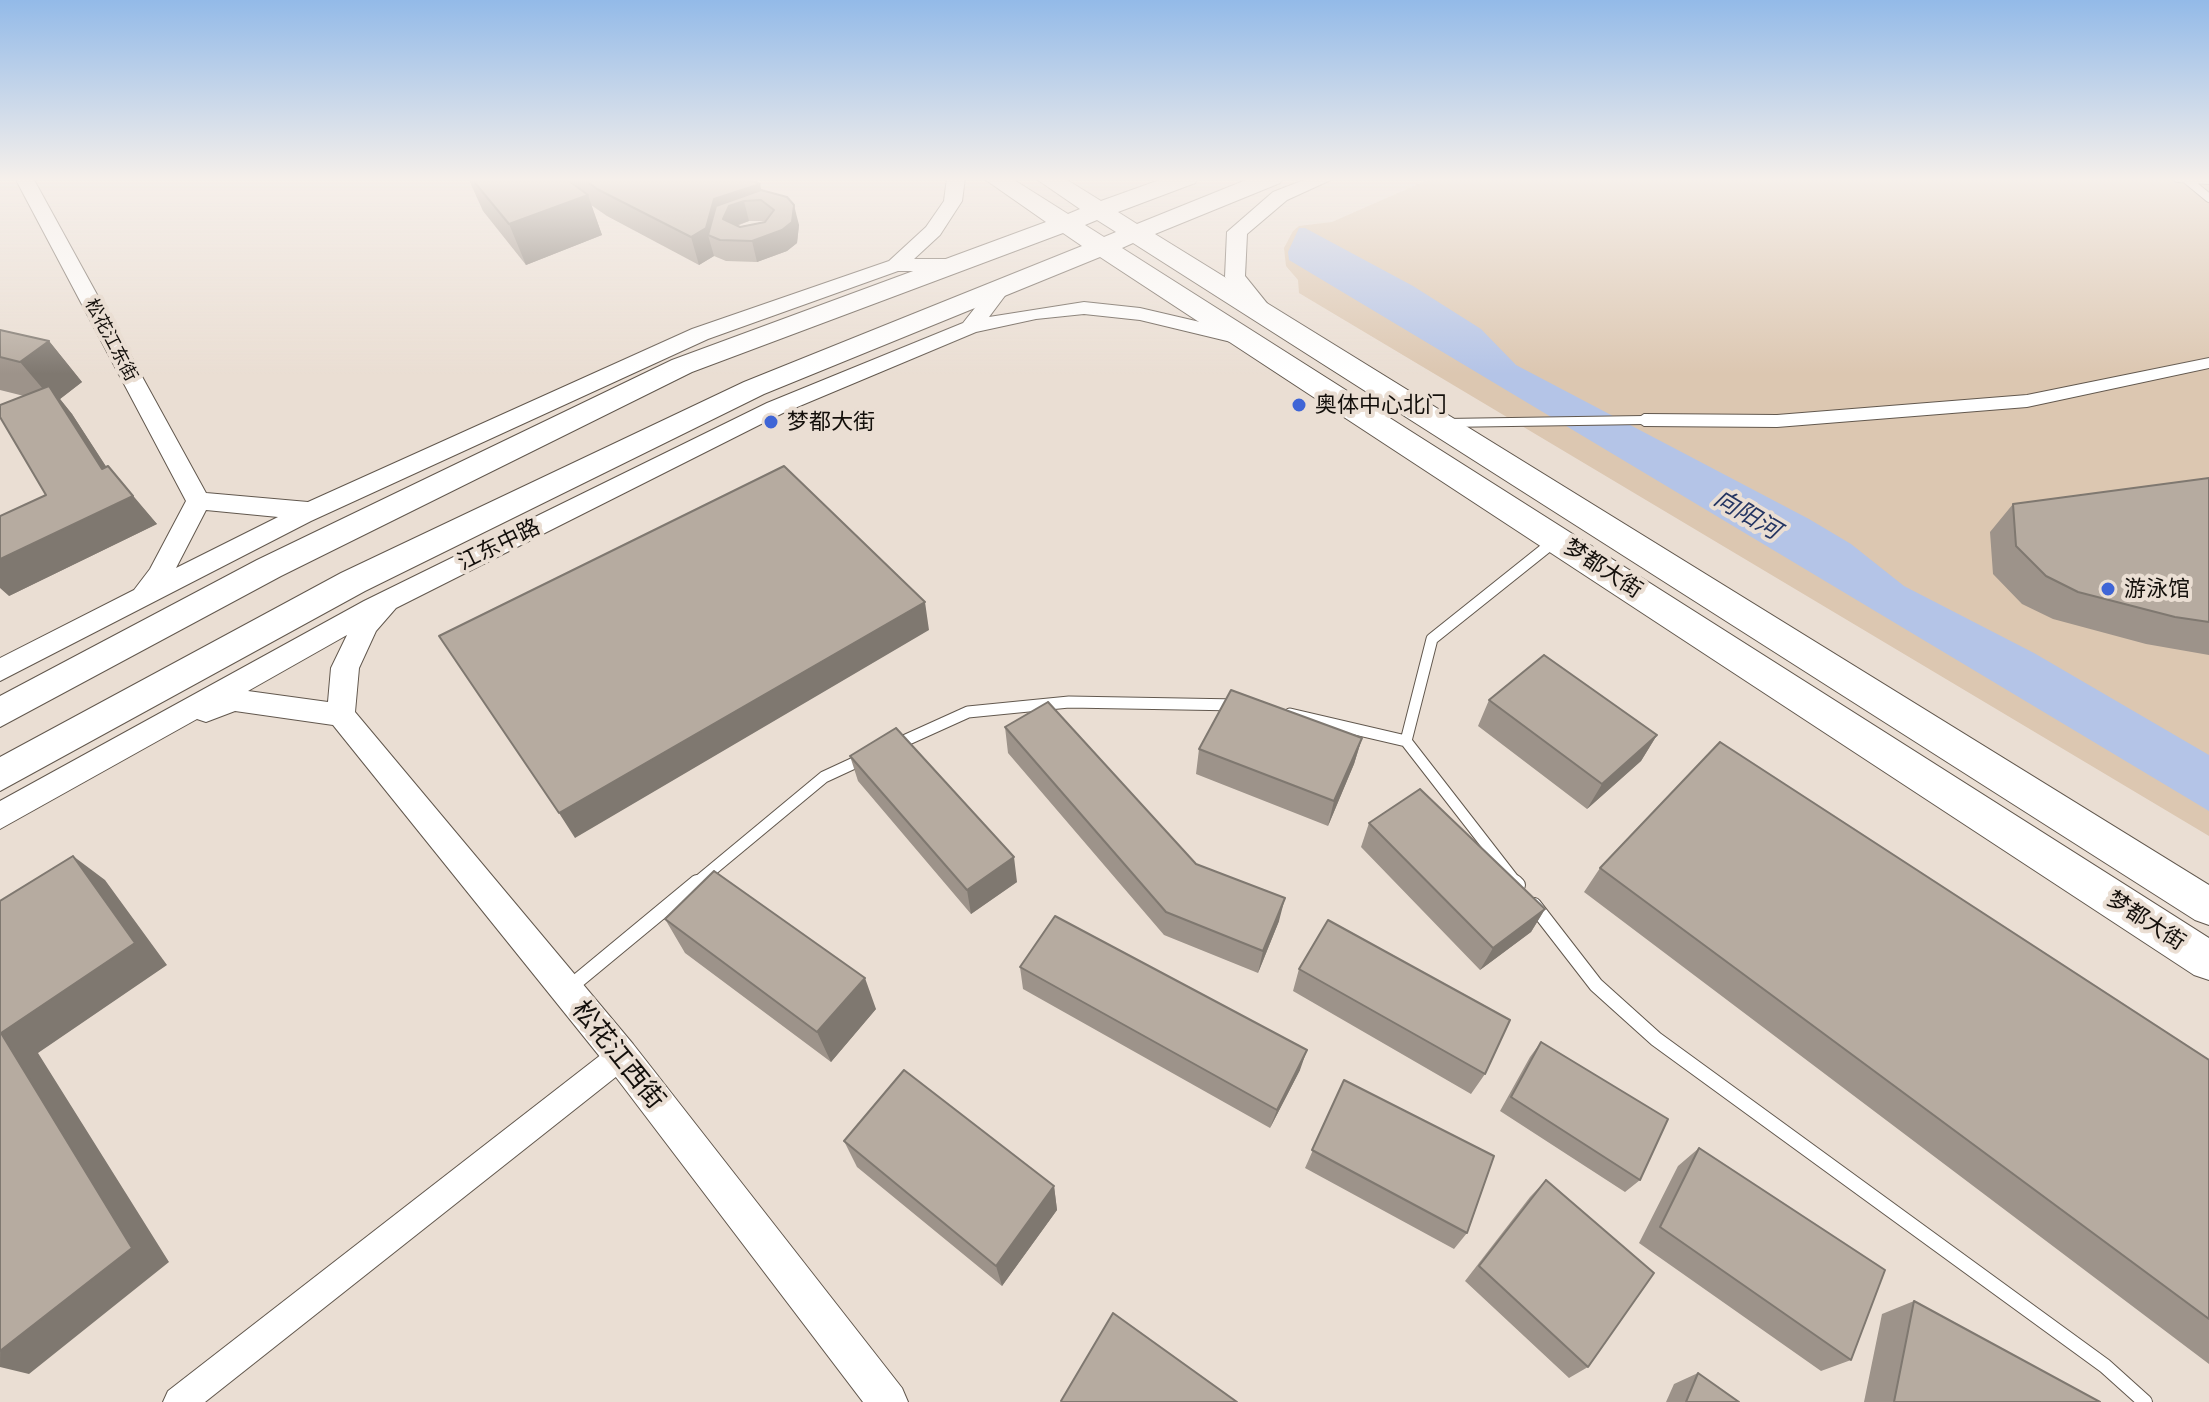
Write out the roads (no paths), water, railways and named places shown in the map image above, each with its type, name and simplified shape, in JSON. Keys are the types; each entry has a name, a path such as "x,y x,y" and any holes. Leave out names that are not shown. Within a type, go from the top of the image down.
{"main road":[{"path":"0,713 269,568 682,366 1014,243"},
{"name":"梦都大街","path":"1094,243 1437,423 2209,907"},
{"name":"江东中路","path":"0,775 353,582 754,388 1113,243"},
{"name":"梦都大街","path":"1147,243 1260,329 1557,539 2209,961"}],"street":[{"name":"松花江东街","path":"59,243 198,501"},
{"path":"896,265 919,243"},
{"path":"1236,243 1235,277 1260,329"},
{"path":"0,670 310,511 700,334 896,265 956,265"},
{"name":"江东中路","path":"0,816 396,596 775,408 970,327 1000,289"},
{"path":"970,327 1036,313 1084,308 1260,329"},
{"path":"1644,420 1777,421 2027,401 2208,364"},
{"path":"143,594 160,575 198,501 310,511"},
{"path":"146,733 234,700 341,715 345,668 365,625 396,596"},
{"name":"松花江西街","path":"341,715 621,1056 888,1402"},
{"path":"179,1402 621,1056"}],"lane":[{"path":"1437,423 1644,420"},
{"path":"1406,741 1432,639 1557,539"},
{"path":"566,990 824,777 968,712 1069,702 1255,705"},
{"path":"1270,709 1406,741 1596,985 1656,1039 2105,1366 2145,1402"}],"water":[{"name":"向阳河","path":"1292,243 1334,243 1413,286 1481,329 1516,365 1809,519 1851,544 1904,586 2034,653 2209,755 2209,811 1289,260"}],"place":[{"name":"奥体中心北门","path":"1299,405"},
{"name":"梦都大街","path":"771,422"},
{"name":"游泳馆","path":"2108,589"}]}
